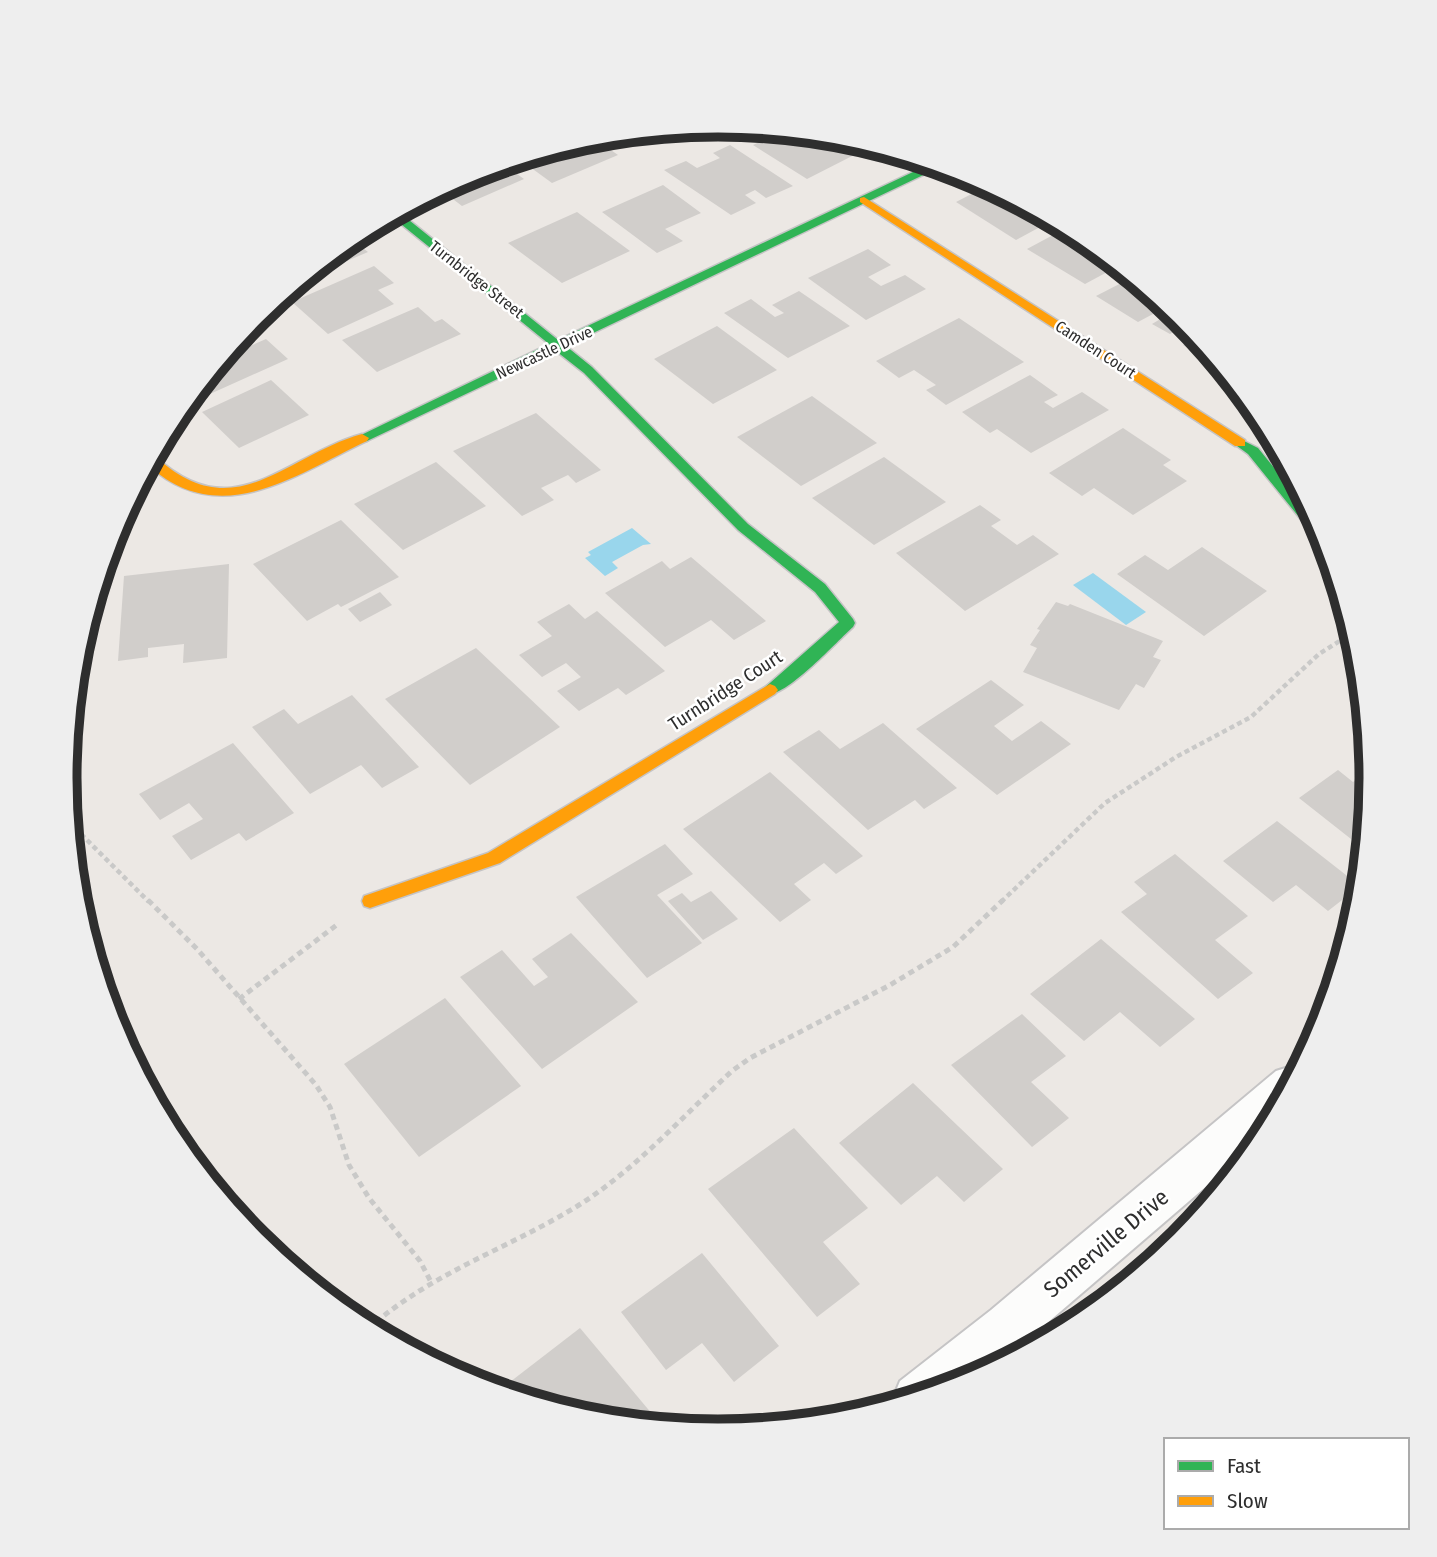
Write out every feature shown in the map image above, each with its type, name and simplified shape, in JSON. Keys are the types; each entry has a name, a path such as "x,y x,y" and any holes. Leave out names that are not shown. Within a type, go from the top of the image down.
{"street":[{"name":"Newcastle Drive","path":"158,467 175,484 205,495 255,489 925,171"},
{"name":"Camden Court","path":"864,200 1253,452 1301,510"},
{"name":"Turnbridge Street","path":"403,220 558,345"},
{"name":"Turnbridge Court","path":"370,901 495,858 785,681 848,623 820,588 743,527 588,370 558,345"},
{"name":"Somerville Drive","path":"962,1372 1019,1338 1270,1105"}],"path":[{"path":"377,1321 396,1304 431,1282 578,1206 610,1184 732,1071 750,1058 890,985 953,947 1105,803 1166,763 1251,717 1319,654 1344,638"},
{"path":"79,832 197,949 316,1085 330,1107 349,1165 369,1198 420,1261 431,1282"},
{"path":"239,1000 370,901"}],"water":[{"path":"632,528 651,544 643,545 612,562 618,568 605,576 585,558 591,555 588,552"},
{"path":"1093,573 1146,612 1126,625 1073,585"}],"building":[{"path":"767,139 859,153 807,179 753,145"},
{"path":"730,145 793,186 766,198 755,190 745,195 756,203 731,215 664,170 686,161 697,168 720,158 713,153"},
{"path":"606,147 618,155 552,183 529,166"},
{"path":"513,171 524,179 462,206 450,196"},
{"path":"663,185 701,213 665,229 683,241 657,253 602,212"},
{"path":"976,192 1043,225 1016,240 956,202"},
{"path":"577,212 630,251 562,283 508,243"},
{"path":"1056,233 1110,271 1085,284 1027,249"},
{"path":"360,246 368,252 331,268"},
{"path":"868,249 891,265 868,277 881,286 905,275 926,289 866,320 808,278"},
{"path":"374,266 394,283 378,290 394,304 328,334 292,302"},
{"path":"1124,282 1158,312 1138,322 1096,296"},
{"path":"799,291 850,326 788,358 724,313 751,299 775,317 784,313 772,305"},
{"path":"418,307 435,322 442,319 461,334 377,372 342,340"},
{"path":"1164,317 1177,330 1170,334 1152,324"},
{"path":"959,318 1024,362 946,405 926,390 936,385 914,370 899,378 876,361"},
{"path":"717,326 777,370 713,404 654,359"},
{"path":"266,339 288,359 203,397 246,345 248,347"},
{"path":"1188,342 1201,356 1183,345"},
{"path":"1030,375 1058,395 1044,402 1053,408 1082,392 1109,410 1031,453 997,429 990,433 962,412"},
{"path":"271,380 309,415 239,448 202,412"},
{"path":"812,396 877,443 801,486 737,437"},
{"path":"536,413 601,470 576,483 568,475 541,488 554,500 522,516 453,451"},
{"path":"1123,428 1171,460 1163,465 1187,481 1133,515 1094,488 1082,496 1049,473"},
{"path":"884,457 946,502 874,545 812,498"},
{"path":"436,462 486,506 403,550 354,504"},
{"path":"980,505 1001,520 991,526 1017,545 1033,535 1059,554 965,611 896,553"},
{"path":"341,520 399,577 307,621 253,564"},
{"path":"1202,547 1267,591 1204,636 1117,574 1145,555 1168,570"},
{"path":"691,557 766,621 734,640 711,620 665,647 605,593 662,561 670,569"},
{"path":"229,564 227,658 183,663 184,644 148,648 148,657 118,661 124,576"},
{"path":"380,592 392,605 360,622 348,609"},
{"path":"1056,602 1068,606 1070,604 1163,641 1153,657 1161,660 1144,688 1136,684 1119,710 1023,672 1037,648 1030,645 1040,630 1037,629"},
{"path":"569,604 585,619 597,611 665,671 626,695 618,688 579,711 557,691 581,677 566,663 542,677 519,655 552,636 537,622"},
{"path":"476,648 560,727 470,785 385,699"},
{"path":"991,680 1024,705 994,726 1012,741 1041,721 1071,744 997,795 916,729"},
{"path":"352,695 419,767 382,788 361,765 310,794 252,727 284,709 298,724"},
{"path":"883,723 957,788 924,809 915,800 868,830 783,752 819,730 840,749"},
{"path":"233,743 294,813 246,841 239,833 191,860 172,836 203,819 189,803 160,820 139,794"},
{"path":"1338,770 1353,782 1360,777 1357,844 1299,798"},
{"path":"770,772 863,856 836,874 824,863 794,884 811,900 780,922 683,829"},
{"path":"1277,821 1352,880 1350,894 1328,911 1296,885 1273,902 1223,861"},
{"path":"665,844 693,874 657,895 702,943 647,978 576,897"},
{"path":"1175,854 1248,916 1215,940 1253,973 1218,999 1121,912 1147,894 1134,882"},
{"path":"711,891 738,919 703,940 668,901 682,893 691,902"},
{"path":"571,933 638,1002 542,1069 460,977 502,950 534,986 548,977 532,959"},
{"path":"1101,939 1195,1019 1160,1047 1120,1012 1084,1041 1030,994"},
{"path":"445,998 521,1086 419,1157 344,1064"},
{"path":"1022,1014 1066,1056 1031,1082 1069,1118 1032,1147 951,1065"},
{"path":"913,1083 1003,1169 964,1202 937,1176 901,1205 839,1143"},
{"path":"794,1128 868,1208 823,1242 860,1284 817,1317 708,1189"},
{"path":"702,1253 779,1346 734,1382 702,1343 666,1370 621,1312"},
{"path":"580,1328 654,1417 593,1408 507,1384"}],"traffic: fast":[{"path":"362,438 925,171"},
{"path":"403,220 588,370 743,527 820,588 848,623 785,681 770,690"},
{"path":"1240,443 1253,451 1301,510"}],"traffic: slow":[{"path":"864,200 1240,443"},
{"path":"158,467 176,481 199,490 224,492 255,489 362,438"},
{"path":"370,901 494,858 770,690"}]}
